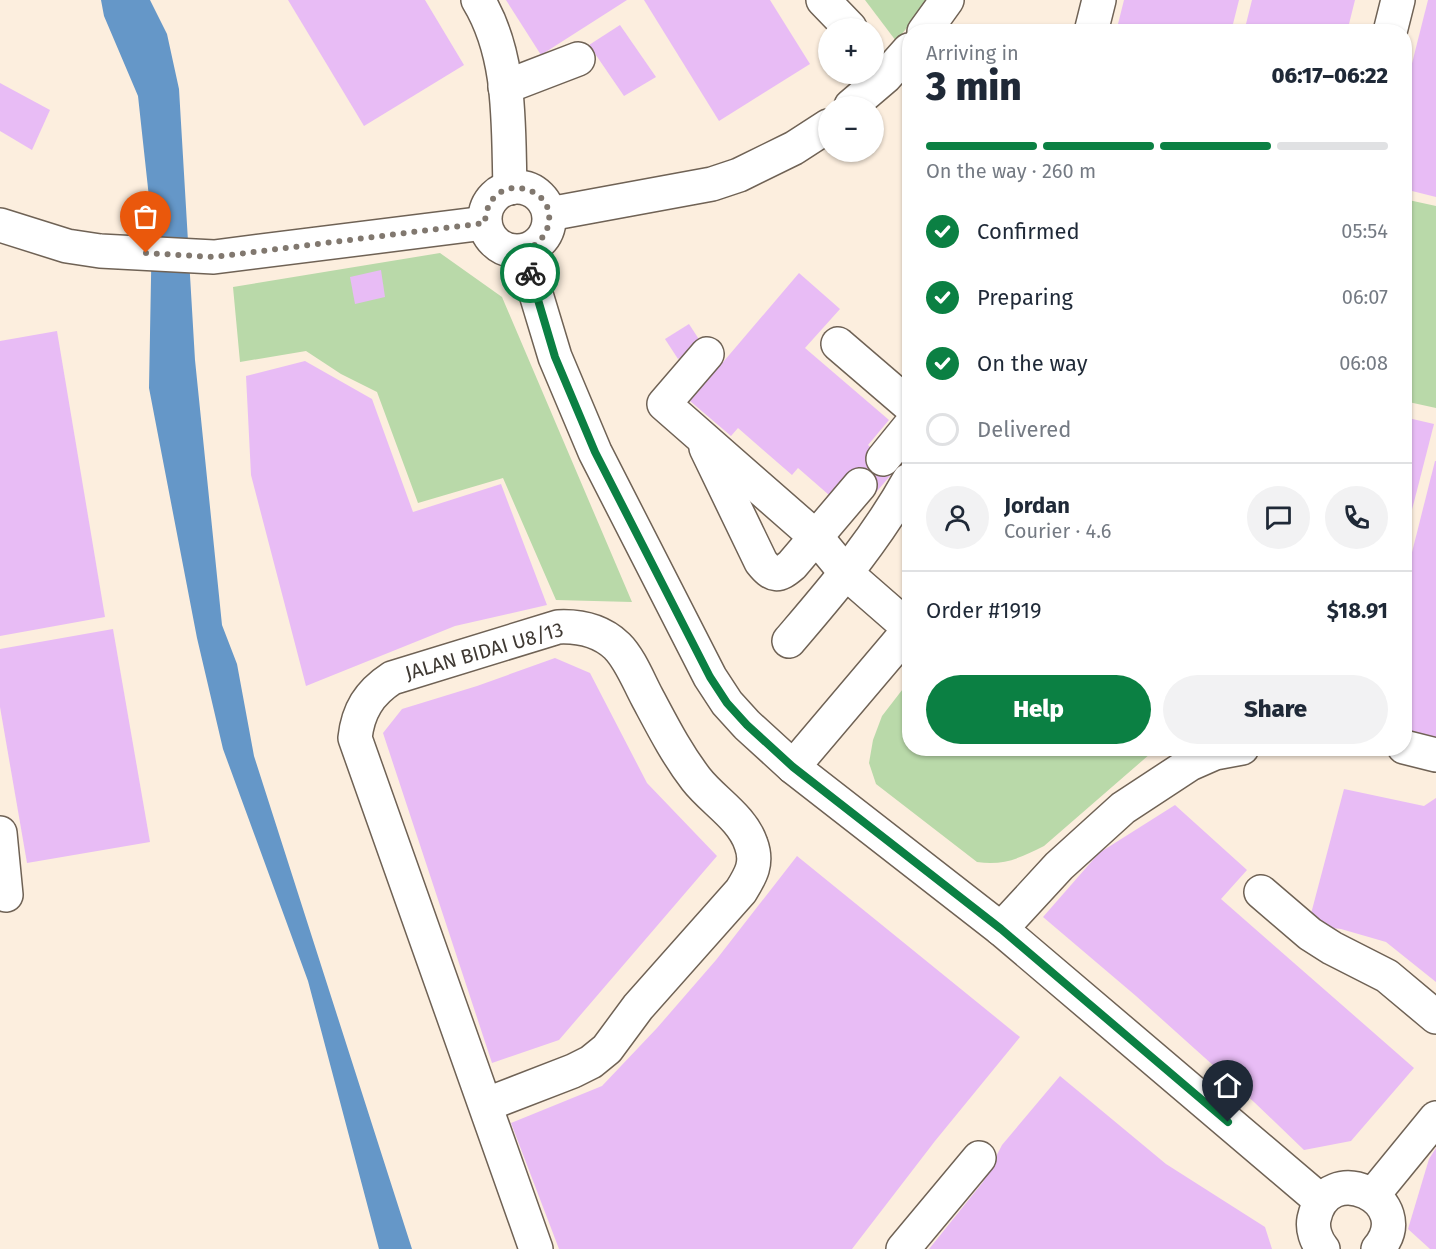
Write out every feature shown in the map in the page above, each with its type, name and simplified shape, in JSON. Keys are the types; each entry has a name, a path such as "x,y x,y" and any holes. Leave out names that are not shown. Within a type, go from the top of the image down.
{"street":[{"path":"478,0 495,33 501,57 507,107 510,188"},
{"path":"822,0 828,18"},
{"path":"822,0 840,18"},
{"path":"930,24 947,0"},
{"path":"1093,24 1099,0"},
{"path":"1392,24 1398,0"},
{"path":"884,68 902,55"},
{"path":"505,87 578,59"},
{"path":"549,214 712,184 739,175 794,148 818,132"},
{"path":"510,188 523,188 535,193 544,202 549,214 548,226 543,237 534,246 523,251 501,248 490,237 485,223 486,210 493,198 510,188"},
{"path":"0,225 67,246 214,257 485,223"},
{"path":"523,251 555,357 595,452 710,677 727,703 747,725 793,767 1001,929 1321,1202"},
{"path":"838,344 902,399"},
{"path":"707,354 664,404 817,538 846,573 902,623"},
{"path":"700,435 761,562 768,571 775,574 784,572 817,538 860,485"},
{"path":"883,459 902,436"},
{"path":"789,641 846,573 888,517 902,492"},
{"name":"JALAN BIDAI U8/13","path":"485,1105 573,1071 591,1062 607,1049 638,1007 741,891 752,873 755,859 751,843 741,825 697,781 670,743 627,659 616,646 586,628 558,627 406,672 382,685 364,706 357,720 355,738 536,1249"},
{"path":"793,767 902,637"},
{"path":"1412,749 1436,755"},
{"path":"1001,929 1059,866 1123,808 1180,770 1212,756"},
{"path":"0,833 6,895"},
{"path":"1261,892 1310,934 1387,976 1436,1017"},
{"path":"1373,1195 1436,1118"},
{"path":"903,1249 979,1158"},
{"path":"1323,1249 1315,1234 1313,1223 1316,1212 1321,1202 1340,1189 1352,1187 1363,1189 1373,1195 1381,1203 1386,1214 1385,1236 1378,1249"}],"green space":[{"path":"865,0 930,0 910,24 902,24 902,34 896,41 884,25 884,18 879,18"},
{"path":"1412,201 1436,206 1436,408 1412,403"},
{"path":"440,253 502,297 632,602 556,600 503,478 418,503 377,392 341,374 306,351 240,362 233,287"},
{"path":"902,690 902,756 1148,756 1044,846 1012,860 995,863 977,862 876,784 869,763 873,740 882,716"}],"water":[{"path":"101,0 150,0 167,34 179,89 195,360 222,625 237,664 254,756 412,1249 379,1249 308,981 223,749 197,638 149,388 152,225 138,96 104,16"}],"building":[{"path":"288,0 425,0 464,65 364,126"},
{"path":"506,0 627,0 541,55"},
{"path":"644,0 770,0 810,64 719,121"},
{"path":"1124,0 1239,0 1233,24 1118,24"},
{"path":"1252,0 1355,0 1349,24 1246,24"},
{"path":"1428,0 1436,0 1436,197 1412,191 1412,63"},
{"path":"620,25 656,77 624,96 589,45"},
{"path":"0,83 50,110 32,150 0,131"},
{"path":"381,270 385,297 355,304 350,277"},
{"path":"799,273 840,309 805,348 889,420 868,445 895,470 873,496 847,474 829,495 798,468 792,475 738,428 731,436 690,401"},
{"path":"689,324 702,344 678,359 665,339"},
{"path":"57,331 105,617 0,636 0,341"},
{"path":"305,361 372,399 413,512 501,484 547,605 455,626 306,686 251,475 246,376"},
{"path":"1412,419 1434,424 1412,510"},
{"path":"1436,461 1436,744 1412,738 1412,552"},
{"path":"113,629 150,842 27,863 0,707 0,649"},
{"path":"555,658 590,673 647,783 717,856 559,1040 492,1063 383,733 402,709 477,686"},
{"path":"1344,789 1424,806 1436,798 1436,982 1386,942 1341,929 1308,925"},
{"path":"1175,805 1247,870 1221,899 1414,1068 1351,1141 1304,1150 1136,996 1043,917 1099,853"},
{"path":"797,856 1020,1037 935,1141 852,1249 559,1249 511,1123 602,1086 657,1028 716,960"},
{"path":"1060,1076 1166,1164 1265,1227 1272,1249 929,1249 983,1182 1002,1145"},
{"path":"1436,1148 1436,1249 1430,1249 1408,1229 1429,1159"}],"way so far":[{"path":"146,253 214,257 485,223 486,210 493,198 504,190 517,187 530,190 540,197 549,214 548,226 543,237 534,246 523,251 530,273"}],"route":[{"path":"530,273 555,357 595,452 710,677 727,703 768,746 793,767 1001,929 1228,1122"}]}
